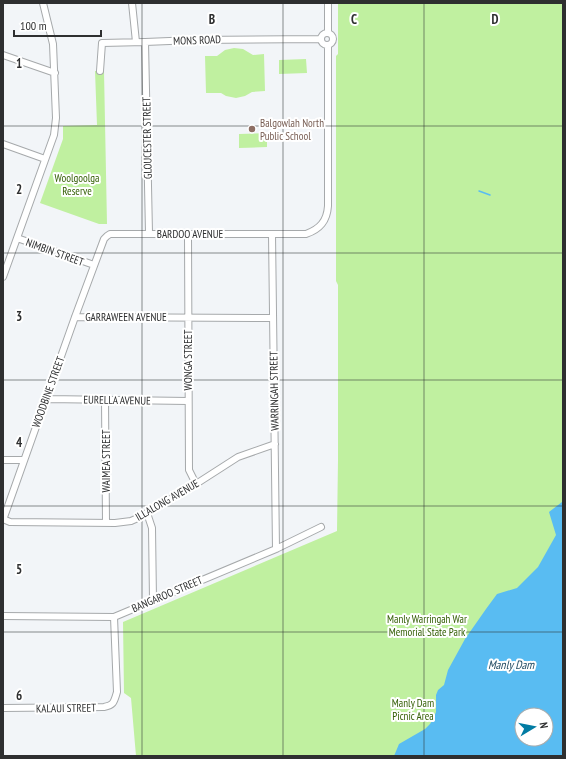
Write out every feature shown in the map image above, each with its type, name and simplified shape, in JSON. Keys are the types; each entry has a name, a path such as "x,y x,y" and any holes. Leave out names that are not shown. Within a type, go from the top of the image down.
{"street":[{"path":"3,277 54,135 56,118 53,44 43,3"},
{"path":"132,3 136,42"},
{"path":"328,3 328,33"},
{"path":"328,33 333,36 334,40 328,45 323,44 321,39 322,35 328,33"},
{"name":"MONS ROAD","path":"100,71 102,42 321,39"},
{"name":"GLOUCESTER STREET","path":"145,42 149,233"},
{"name":"BARDOO AVENUE","path":"94,265 104,239 110,234 306,234 321,226 328,214 328,45"},
{"path":"3,55 54,73"},
{"path":"3,144 45,159"},
{"name":"WONGA STREET","path":"188,234 187,317 189,470 196,484"},
{"name":"WARRINGAH STREET","path":"272,234 276,548"},
{"name":"NIMBIN STREET","path":"17,238 94,265"},
{"name":"WOODBINE STREET","path":"3,520 5,504 47,399 94,265"},
{"name":"GARRAWEEN AVENUE","path":"75,317 273,318"},
{"name":"EURELLA AVENUE","path":"47,399 188,401"},
{"name":"WAIMEA STREET","path":"105,400 106,522"},
{"name":"ILLALONG AVENUE","path":"3,520 10,522 131,521 196,484 238,457 275,444"},
{"path":"3,460 23,460"},
{"path":"147,513 152,528 153,600"},
{"name":"BANGAROO STREET","path":"3,616 114,616 276,548 321,527"},
{"name":"KALAUI STREET","path":"3,708 110,706 114,701 116,692 114,616"}],"green space":[{"name":"Manly Warringah War Memorial State Park","path":"338,3 563,3 563,756 136,756 131,698 124,693 123,622 337,531 338,285 336,281 336,56 338,54"},
{"path":"234,48 243,49 253,55 264,54 265,91 252,92 245,96 236,98 226,96 221,93 206,93 205,56 217,56 225,50"},
{"path":"306,59 307,73 279,74 279,60"},
{"name":"Woolgoolga Reserve","path":"95,71 104,71 107,224 99,224 40,203 63,139 63,126 97,125"},
{"path":"267,133 267,147 239,148 239,134"}],"water":[{"name":"Manly Dam","path":"563,502 563,756 394,756 399,744 425,729 430,724 436,712 436,695 438,690 444,685 448,670 465,639 497,594 517,588 538,567 556,535 549,512"}],"waterway":[{"path":"479,191 490,195"}],"place":[{"name":"Balgowlah North Public School","path":"252,129"}],"park label":[{"name":"Manly Dam Picnic Area","path":"413,709"}]}
